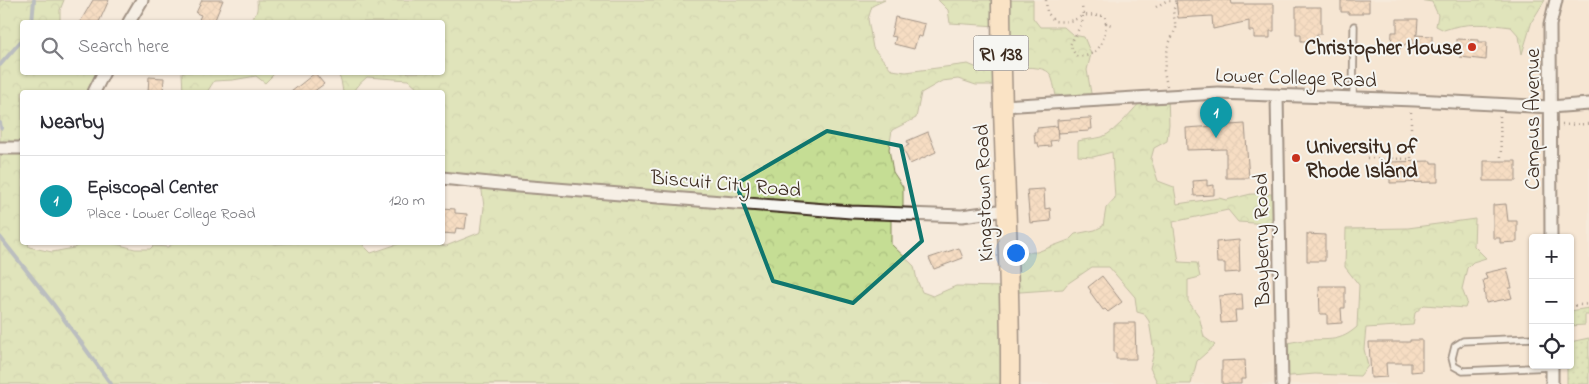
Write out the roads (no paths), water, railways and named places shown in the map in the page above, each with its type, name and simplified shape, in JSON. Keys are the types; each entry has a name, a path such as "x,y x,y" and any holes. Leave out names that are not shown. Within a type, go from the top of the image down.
{"main road":[{"name":"Kingstown Road","path":"1001,0 1002,106 1010,314 1010,384"}],"street":[{"path":"130,20 142,0"},
{"name":"Campus Avenue","path":"1551,234 1550,25 1556,0"},
{"path":"95,90 102,75"},
{"name":"Lower College Road","path":"1002,106 1218,93 1550,107 1589,104"},
{"name":"Bayberry Road","path":"1277,95 1282,384"},
{"path":"0,148 20,148"},
{"name":"Biscuit City Road","path":"445,178 851,212 962,216 1006,210"},
{"path":"1552,369 1552,384"}],"lane":[{"path":"1353,98 1354,26"},
{"path":"1529,338 1462,341 1455,346 1452,358 1454,366 1463,371 1529,367"}],"waterway":[{"path":"32,20 34,0"},
{"path":"0,65 20,42"},
{"path":"0,123 1,128"},
{"path":"0,237 53,304 111,384"}],"place":[{"name":"Christopher House","path":"1472,47"},
{"name":"Episcopal Center","path":"1216,138"},
{"name":"University of Rhode Island","path":"1296,158"}]}
